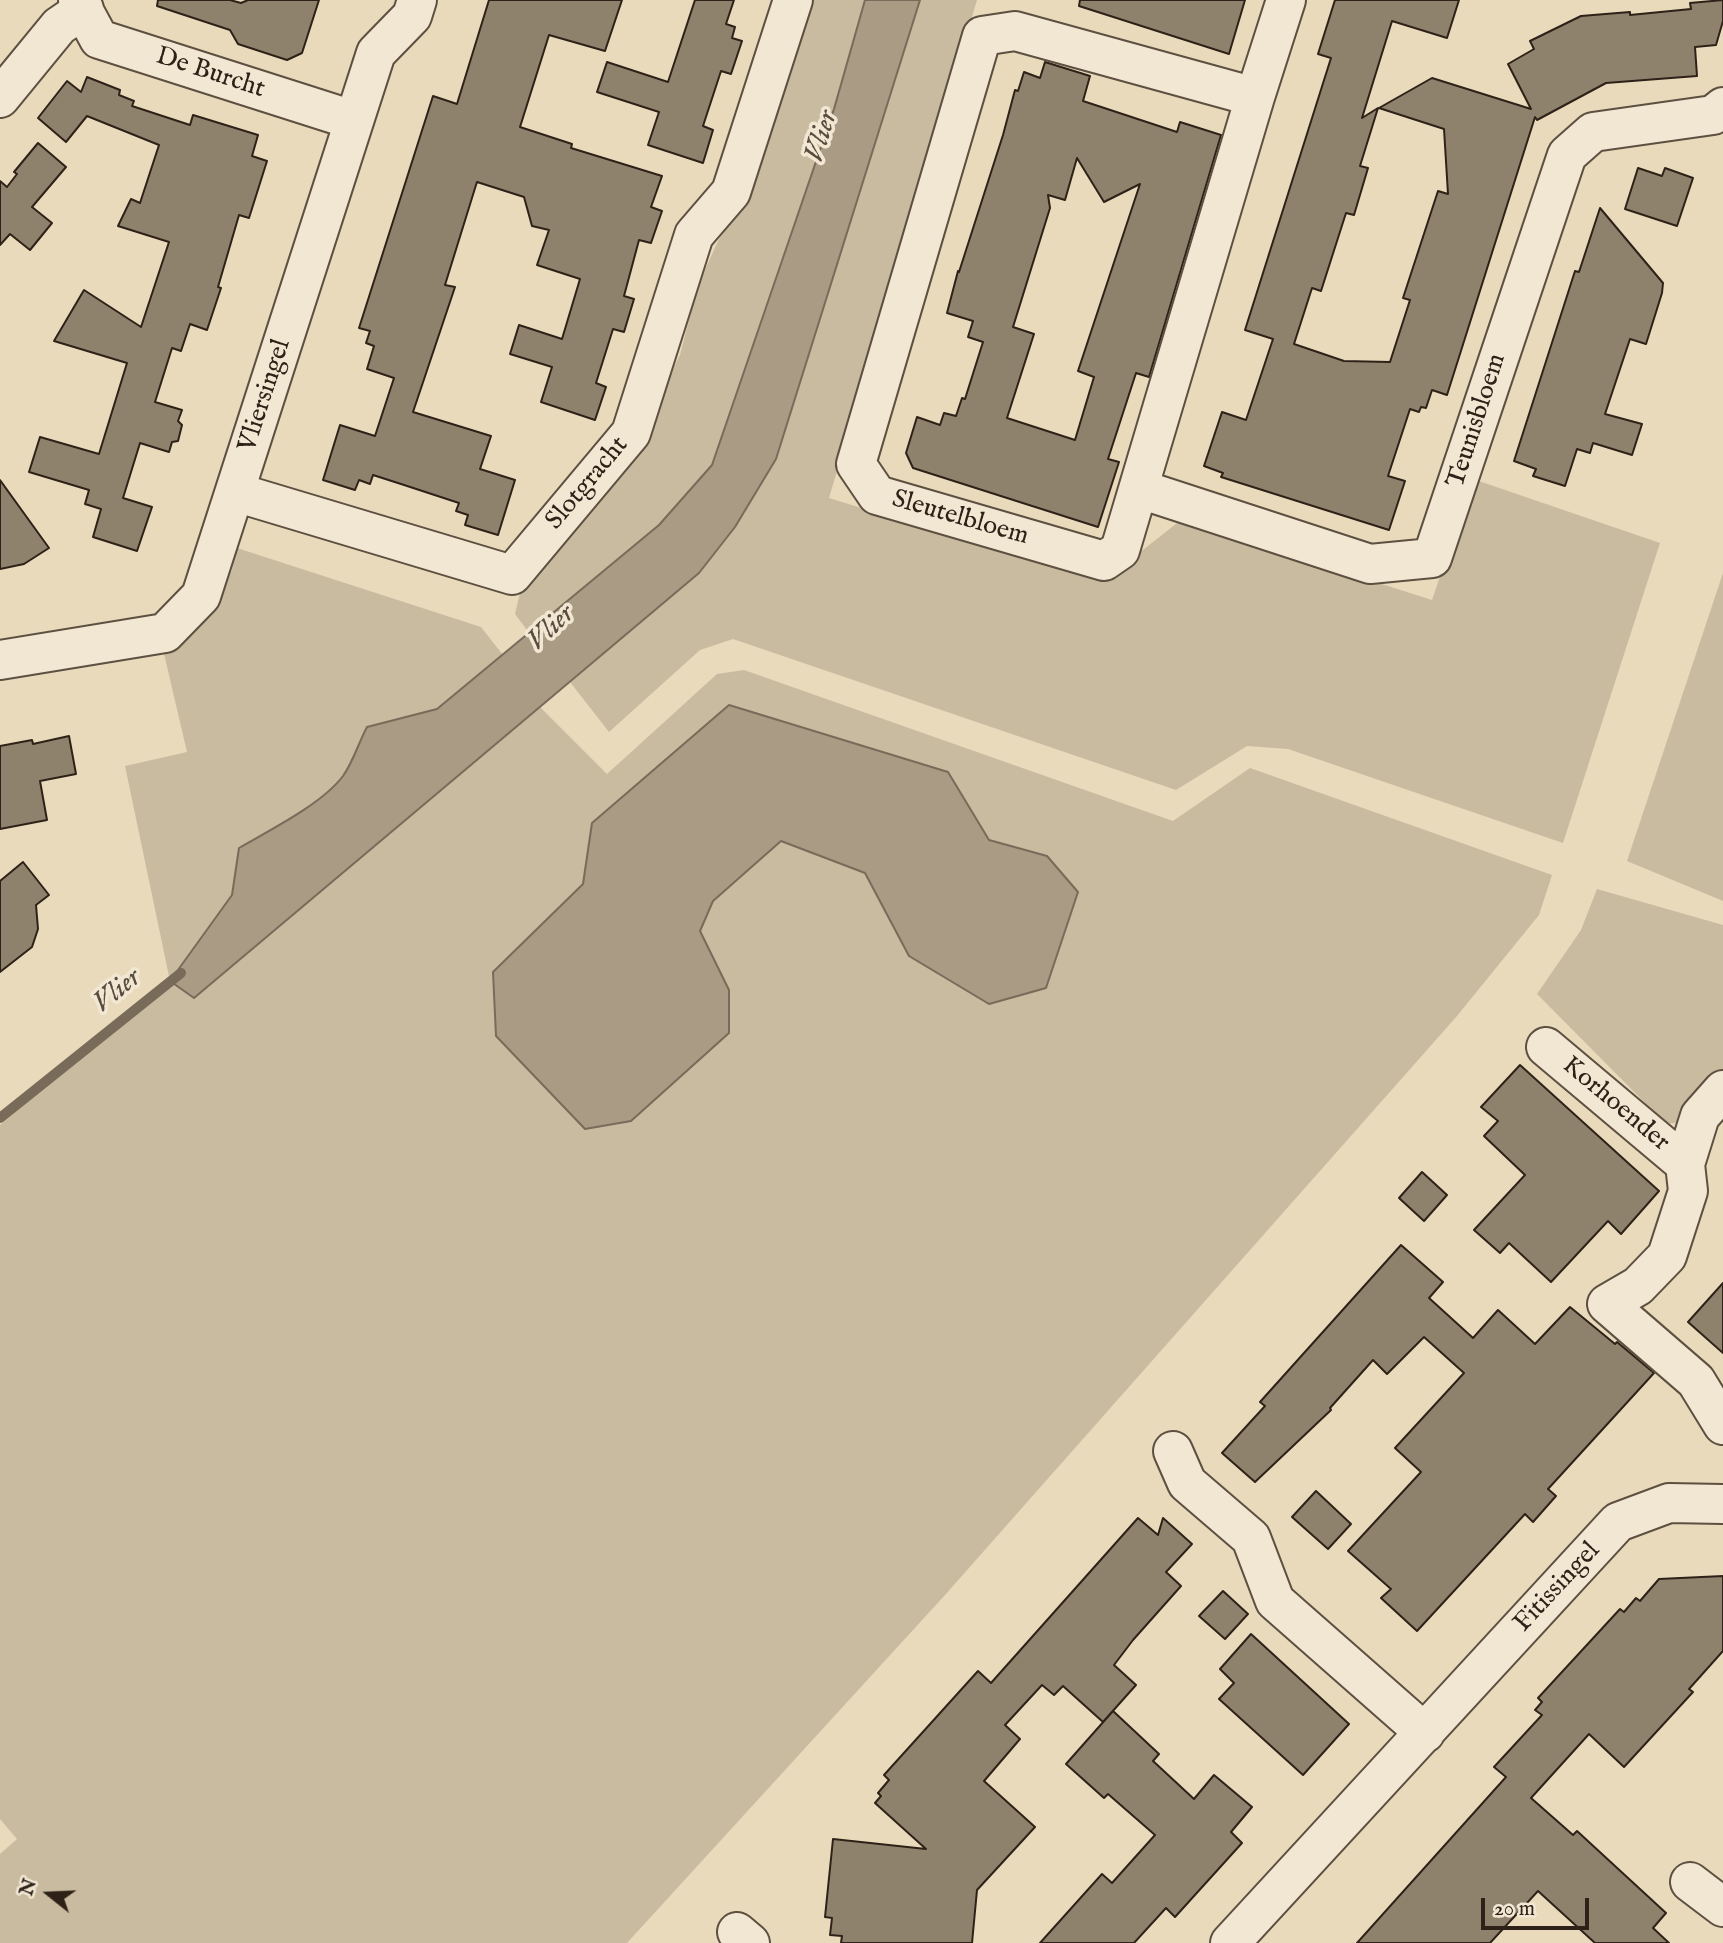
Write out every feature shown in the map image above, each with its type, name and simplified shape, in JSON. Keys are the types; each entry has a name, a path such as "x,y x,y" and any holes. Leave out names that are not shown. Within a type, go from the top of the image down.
{"street":[{"name":"Vliersingel","path":"0,660 165,633 201,596 376,53 412,16 417,0"},
{"name":"Slotgracht","path":"235,492 512,575 631,433 694,234 731,192 793,0"},
{"name":"Sleutelbloem","path":"1255,97 1015,31 982,36 856,464 877,495 1104,561 1120,550 1286,0"},
{"name":"De Burcht","path":"0,98 59,26 81,5 99,39 353,120"},
{"name":"Teunisbloem","path":"1140,489 1370,564 1432,558 1567,155 1593,132 1713,115 1723,107"},
{"name":"Korhoender","path":"1546,1046 1685,1164"},
{"name":"Korhoender","path":"1723,1090 1700,1116 1685,1164 1688,1191 1667,1256 1638,1286 1607,1304 1696,1381 1723,1425"},
{"path":"1173,1451 1187,1483 1251,1538 1275,1601 1425,1732"},
{"name":"Fitissingel","path":"1230,1943 1618,1522 1669,1503 1723,1504"},
{"path":"1690,1882 1723,1907"}],"shaded area":[{"path":"806,0 865,0 834,109 712,465 659,525 530,634 515,614 520,593 587,511 645,422 680,355 698,285 736,210"},
{"path":"920,0 977,0 829,498 1102,582 1181,520 1432,600 1473,479 1660,543 1563,843 1288,749 1247,746 1176,790 733,639 700,650 609,732 570,682 699,573 735,527 776,459"},
{"path":"237,548 481,627 503,655 436,709 367,727 347,770 334,786 295,816 239,848 232,895 170,981 125,766 187,752 161,641 210,613 232,570"},
{"path":"1723,573 1723,901 1627,861"},
{"path":"744,670 1173,821 1250,768 1552,875 1539,915 1457,1016 945,1595 627,1943 0,1943 0,1854 17,1839 0,1819 0,1125 170,981 194,998 540,707 607,774 717,674","holes":["948,772 989,840 1047,856 1078,892 1046,988 909,956 865,873 781,841 713,901 700,931 729,990 496,1036 493,972 583,884"]},
{"path":"1597,889 1723,925 1723,1077 1682,1122 1666,1124 1537,994 1581,930"}],"water":[{"path":"865,0 920,0 776,459 735,527 699,573 194,998 170,981 232,895 239,848 295,816 334,786 347,770 367,727 437,709 659,525 712,465 834,109"},
{"path":"729,705 948,772 989,840 1047,856 1078,892 1046,988 989,1004 909,956 865,873 781,841 713,901 700,931 729,990 729,1033 631,1121 585,1129 496,1036 493,972 583,884 592,823"}],"building":[{"path":"158,0 230,0 241,3 248,0 319,0 302,53 287,60 238,44 230,30 157,6"},
{"path":"489,0 622,0 605,51 549,35 520,127 572,144 571,148 662,176 651,207 662,211 651,243 639,240 624,296 634,299 624,332 613,329 596,383 606,387 595,420 541,402 552,367 510,354 519,325 562,339 580,279 537,265 549,230 532,226 524,197 477,182 445,285 455,287 413,412 491,436 480,469 515,480 498,535 465,525 468,515 456,511 459,503 373,475 370,484 359,480 355,490 323,480 340,425 375,436 394,378 367,369 374,346 366,343 370,331 359,328 433,96 457,104"},
{"path":"695,0 734,0 726,24 735,27 732,38 742,41 731,74 721,71 703,126 713,130 703,163 648,145 659,112 597,92 607,62 668,82"},
{"path":"1080,0 1245,0 1229,54 1079,6"},
{"path":"1335,0 1459,0 1447,38 1392,21 1362,118 1378,108 1360,166 1368,168 1354,215 1346,213 1321,291 1312,288 1294,344 1344,361 1390,362 1410,300 1403,298 1438,191 1448,194 1444,129 1379,108 1432,78 1531,109 1508,64 1534,49 1530,41 1581,16 1630,12 1630,15 1691,9 1690,3 1723,0 1723,21 1716,45 1695,47 1697,76 1606,83 1537,120 1535,117 1447,395 1432,390 1426,408 1421,407 1419,412 1410,409 1388,476 1405,481 1389,530 1221,477 1223,473 1204,466 1222,412 1246,420 1273,339 1245,330 1331,58 1318,54"},
{"path":"1045,62 1090,76 1083,101 1177,132 1180,122 1221,135 1149,377 1136,373 1108,459 1119,462 1098,527 913,468 906,453 917,417 940,425 944,413 956,416 962,398 965,399 983,342 968,337 973,321 947,313 1015,90 1018,91 1024,72 1040,78","holes":["1077,158 1104,202 1140,184 1078,371 1094,377 1075,440 1007,418 1034,334 1013,327 1050,208 1048,195 1065,200"]},
{"path":"87,77 120,90 119,95 134,101 132,106 190,125 193,115 258,135 252,156 267,161 249,218 239,215 218,287 221,288 207,330 190,324 181,351 172,348 155,402 182,410 178,421 182,425 178,441 172,442 169,452 140,443 123,498 152,507 137,551 93,537 101,509 85,504 89,490 29,472 40,437 99,454 127,363 54,341 84,290 141,327 169,242 118,226 131,199 140,203 159,145 87,116 66,142 38,118 67,81 81,92"},
{"path":"38,143 66,167 32,207 52,223 30,250 10,234 0,245 0,181 7,187 17,174 14,172"},
{"path":"1638,168 1662,176 1665,168 1693,178 1677,226 1625,209"},
{"path":"1600,208 1663,283 1662,293 1646,344 1630,339 1605,414 1642,424 1632,455 1593,443 1590,453 1577,449 1565,486 1533,476 1536,469 1514,461 1575,271 1579,272"},
{"path":"0,480 49,548 24,564 0,569"},
{"path":"69,736 76,774 40,781 47,820 0,829 0,746 32,740 33,744"},
{"path":"23,862 49,895 36,905 38,929 32,947 0,972 0,881"},
{"path":"1520,1065 1659,1191 1621,1234 1608,1221 1551,1282 1509,1243 1500,1253 1474,1230 1525,1175 1484,1136 1498,1121 1481,1107"},
{"path":"1422,1172 1447,1195 1424,1221 1399,1198"},
{"path":"1401,1245 1443,1282 1429,1298 1473,1338 1498,1310 1535,1344 1570,1307 1654,1373 1548,1489 1556,1496 1533,1522 1525,1514 1417,1631 1381,1598 1391,1589 1348,1551 1421,1472 1395,1448 1464,1373 1424,1337 1387,1374 1373,1360 1331,1410 1255,1482 1222,1453 1265,1406 1260,1402"},
{"path":"1723,1283 1723,1353 1688,1322"},
{"path":"1316,1491 1351,1524 1328,1549 1292,1517"},
{"path":"1138,1518 1158,1535 1163,1518 1192,1544 1166,1572 1181,1586 1114,1665 1136,1685 1103,1722 1063,1686 1054,1695 1042,1685 1005,1725 1020,1739 984,1781 1035,1827 977,1890 972,1943 841,1943 842,1936 830,1935 832,1918 825,1917 833,1839 926,1849 875,1803 881,1796 878,1793 889,1780 884,1775 978,1671 991,1683"},
{"path":"1723,1576 1723,1651 1689,1689 1693,1692 1624,1767 1589,1734 1531,1798 1573,1835 1577,1831 1666,1913 1653,1928 1669,1943 1595,1943 1538,1891 1490,1943 1357,1943 1506,1777 1494,1767 1542,1715 1535,1710 1542,1702 1538,1698 1620,1609 1624,1612 1636,1598 1640,1601 1659,1579"},
{"path":"1223,1591 1248,1614 1225,1639 1199,1616"},
{"path":"1251,1634 1349,1724 1303,1775 1219,1699 1234,1683 1220,1669"},
{"path":"1113,1711 1159,1754 1153,1761 1194,1799 1214,1775 1252,1807 1231,1832 1242,1843 1175,1917 1166,1908 1134,1943 1040,1943 1102,1874 1112,1883 1155,1835 1108,1794 1104,1798 1066,1764"}],"waterway":[{"name":"Vlier","path":"0,1118 181,973"}]}
